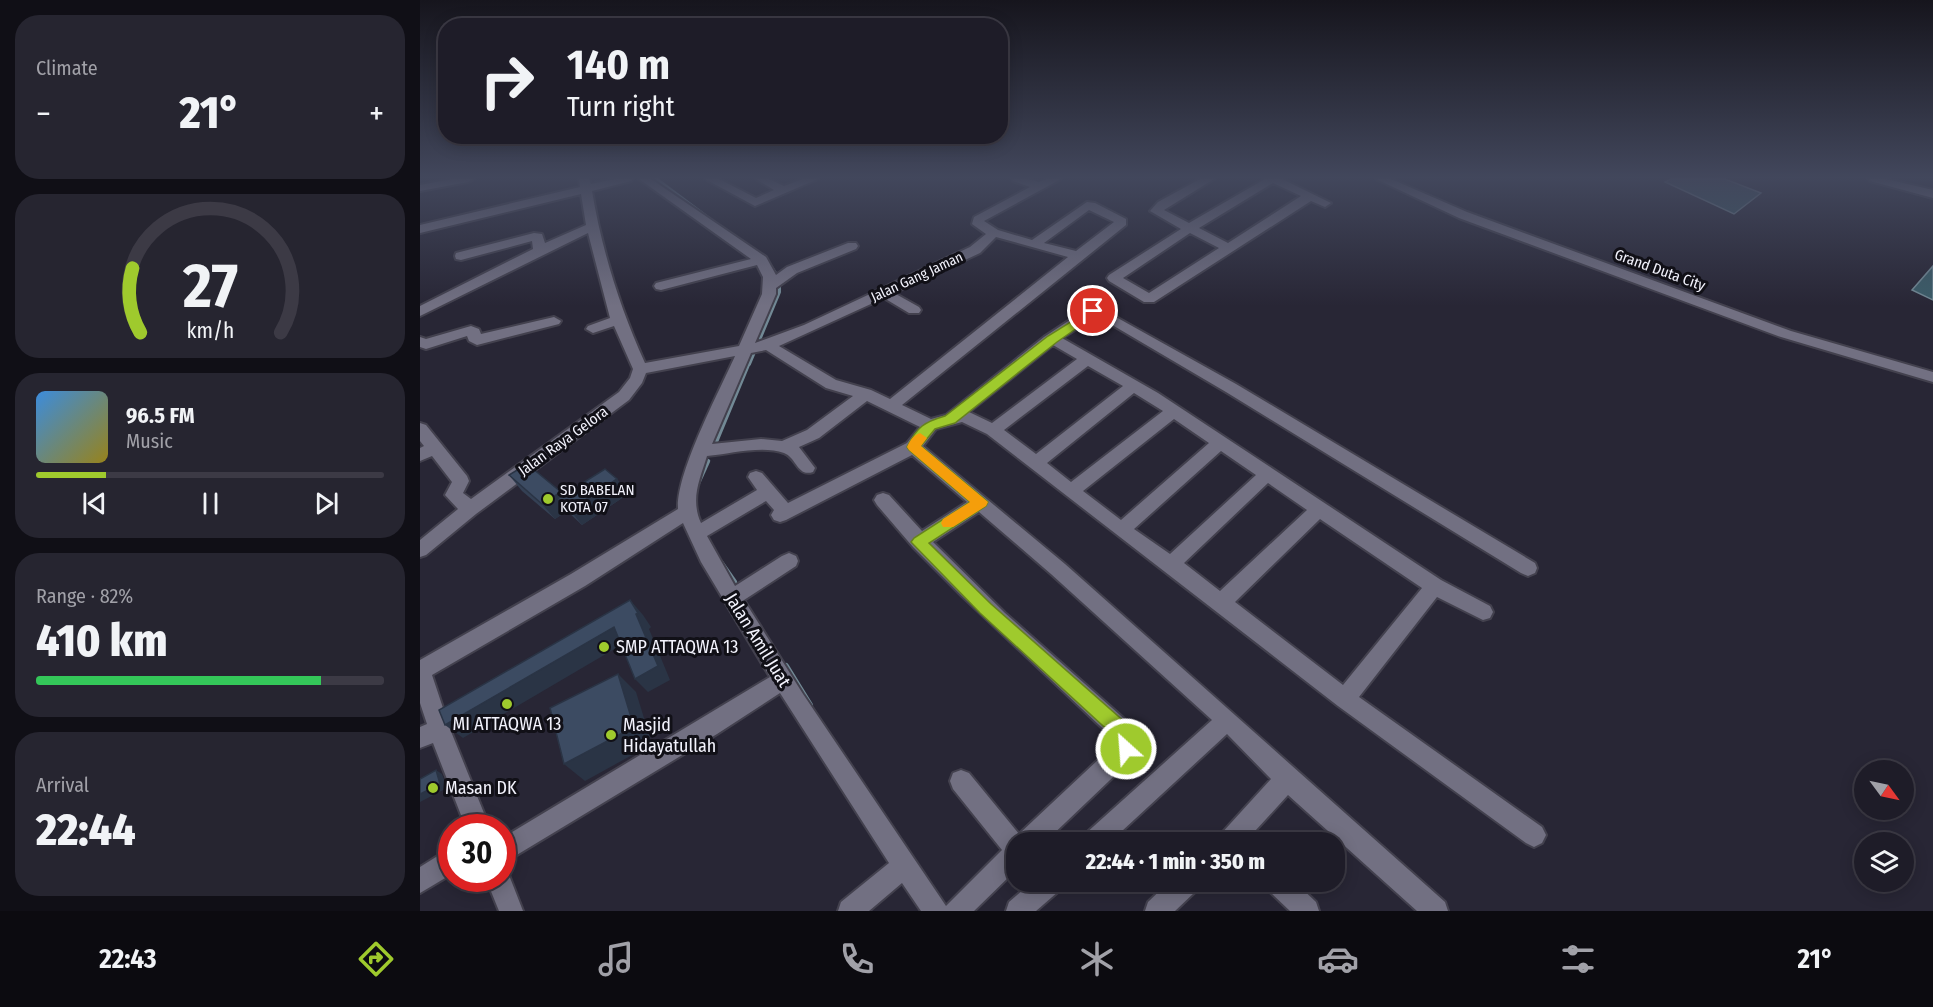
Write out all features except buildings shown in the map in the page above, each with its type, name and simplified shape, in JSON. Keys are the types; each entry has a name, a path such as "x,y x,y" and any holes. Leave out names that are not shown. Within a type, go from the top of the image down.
{"street":[{"path":"420,229 447,222"},
{"path":"591,222 618,320 640,369"},
{"path":"706,222 761,260 770,277 771,285 792,270 852,246"},
{"path":"979,222 980,226 994,233 1078,256"},
{"path":"1034,244 1065,222"},
{"path":"891,406 1121,222"},
{"path":"1177,222 1228,248"},
{"path":"1201,222 1114,278 1149,299 1270,222"},
{"name":"Grand Duta City","path":"1480,222 1786,334 1933,377"},
{"path":"420,312 592,227"},
{"name":"Jalan Gang Jaman","path":"640,369 757,346 809,328 975,250 994,233"},
{"path":"460,256 534,237 538,237 540,251"},
{"path":"483,274 486,249"},
{"path":"661,286 761,260"},
{"name":"Jalan Amil Juat","path":"771,285 762,312 757,346 701,452 686,497 687,512 732,598 782,680 935,911"},
{"path":"883,292 914,310"},
{"path":"950,419 1053,339 1087,314 1096,311 1528,568"},
{"path":"593,329 618,320"},
{"path":"420,342 426,344 471,330 474,332 474,339 479,339 554,321"},
{"path":"1053,339 1088,358 1220,442 1434,586 1483,612"},
{"path":"757,346 836,387 866,394 930,425"},
{"path":"993,430 1088,358"},
{"name":"Jalan Raya Gelora","path":"420,550 470,509 624,396 637,379 640,369"},
{"path":"1036,463 1133,386"},
{"path":"783,447 819,431 866,394"},
{"path":"1071,491 1173,412"},
{"path":"756,477 781,511 914,447 930,425 963,416 969,418 993,430 1345,699 1534,835"},
{"path":"420,429 427,452 461,482 454,495 470,509"},
{"path":"1121,530 1220,442"},
{"path":"701,452 766,445 783,447 794,451 807,468"},
{"path":"914,447 981,502 1227,720 1287,779 1436,911"},
{"path":"1171,564 1267,474"},
{"path":"698,533 719,523 768,492"},
{"path":"883,500 919,542 986,609 1121,730 1126,738 1127,745 1123,752 1039,832"},
{"path":"919,542 981,502"},
{"path":"1221,603 1318,510"},
{"path":"471,814 430,733 420,670 578,580 687,512"},
{"path":"732,598 789,561"},
{"path":"1345,699 1434,586"},
{"path":"516,844 782,680"},
{"path":"1104,832 1227,720"},
{"path":"1241,832 1287,779"},
{"path":"961,782 1006,837"},
{"path":"956,911 1006,862"},
{"path":"850,911 904,866"},
{"path":"420,881 438,869"},
{"path":"503,892 511,911"},
{"path":"1018,911 1039,892"},
{"path":"1164,908 1178,892"},
{"path":"1288,892 1307,911"}],"water":[{"path":"1933,266 1933,300 1912,290"}],"waterway":[{"path":"767,261 779,279"},
{"path":"749,364 779,292 779,283"},
{"path":"715,444 749,362"},
{"path":"698,483 708,461"},
{"path":"721,562 735,582"},
{"path":"786,666 810,705"}],"slow traffic":[{"path":"920,438 914,447 981,502 948,523"}],"place":[{"name":"SD BABELAN KOTA 07","path":"548,499"},
{"name":"SMP ATTAQWA 13","path":"604,647"},
{"name":"MI ATTAQWA 13","path":"507,704"},
{"name":"Masjid Hidayatullah","path":"611,735"},
{"name":"Masan DK","path":"433,788"}],"route":[{"path":"1093,311 950,419 930,425 915,444 914,447 981,502 919,542 986,609 1121,730 1127,742 1126,749"}]}
